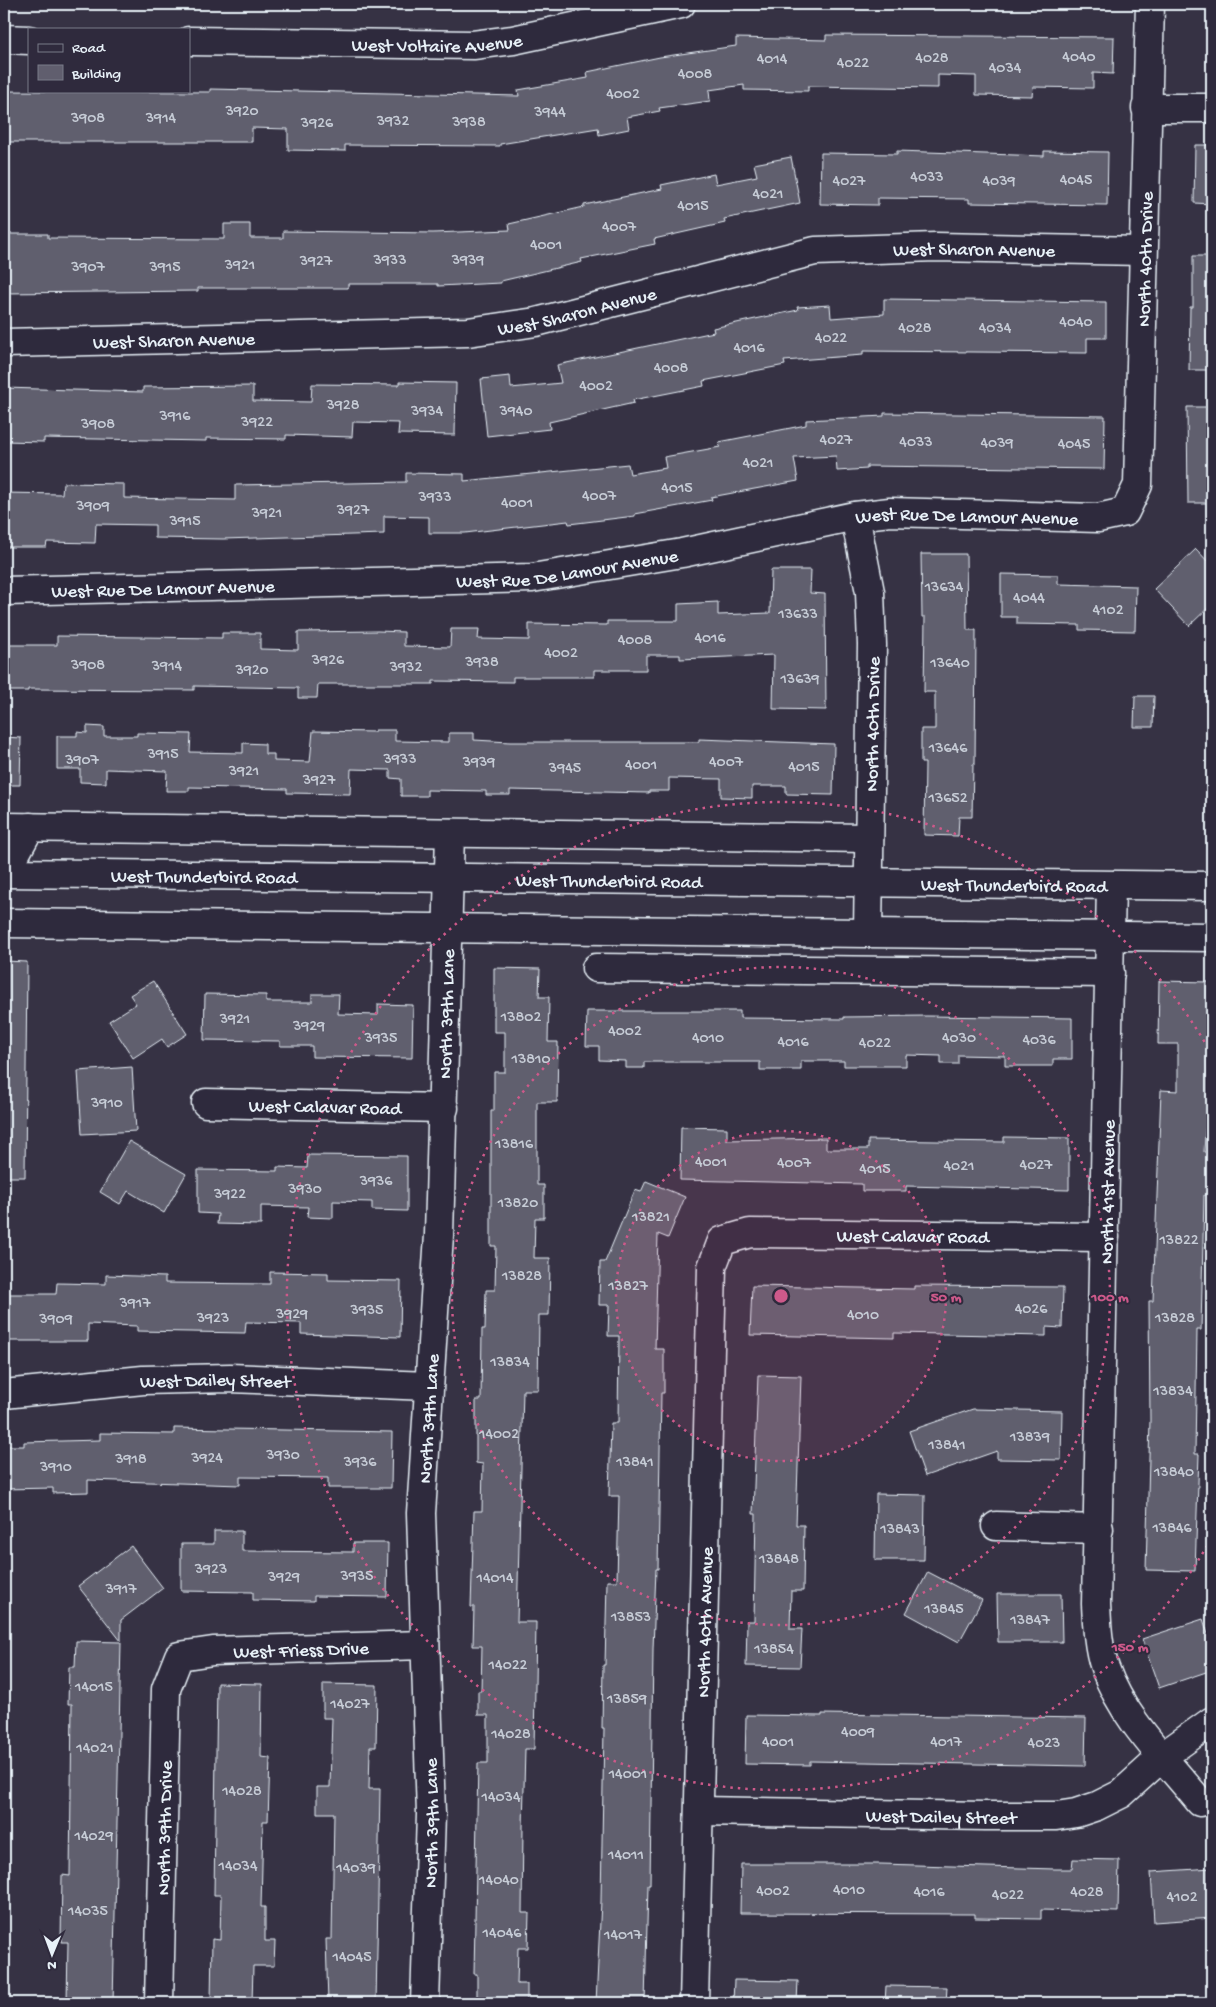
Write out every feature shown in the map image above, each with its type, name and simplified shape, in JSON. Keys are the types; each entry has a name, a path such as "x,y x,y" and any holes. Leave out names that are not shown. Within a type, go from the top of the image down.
{"street":[{"name":"West Voltaire Avenue","path":"190,42 473,45 513,40 681,4"},
{"name":"North 40th Drive","path":"1125,512 1138,485 1150,4"},
{"path":"4,39 28,40"},
{"path":"1146,108 1212,108"},
{"name":"West Sharon Avenue","path":"4,343 468,332 536,322 815,251 936,247 1143,251"},
{"name":"West Rue De Lamour Avenue","path":"4,591 532,578 682,553 855,516 890,512 1098,518 1125,512"},
{"name":"North 40th Drive","path":"855,516 870,592 872,646 868,933"},
{"name":"West Thunderbird Road","path":"869,838 17,827 5,873 868,884 1212,886"},
{"name":"North 39th Lane","path":"425,2003 431,1814 421,1512 439,1235 444,1108 450,833"},
{"name":"North 41st Avenue","path":"1111,886 1096,1604 1098,1632 1105,1667 1129,1713 1163,1756"},
{"path":"4,923 1212,936"},
{"path":"626,930 654,968"},
{"path":"596,968 1110,973"},
{"name":"West Calavar Road","path":"206,1103 444,1108"},
{"name":"West Calavar Road","path":"722,1241 750,1233 1105,1237"},
{"name":"North 40th Avenue","path":"694,2003 712,1267 722,1241"},
{"name":"West Dailey Street","path":"4,1394 143,1380 230,1378 428,1386"},
{"path":"996,1526 1099,1529"},
{"name":"West Friess Drive","path":"179,1656 213,1651 424,1645"},
{"name":"North 39th Drive","path":"159,2003 166,1689 179,1656"},
{"name":"West Dailey Street","path":"700,1811 1056,1816 1090,1809 1121,1794 1163,1756 1212,1721"},
{"path":"1163,1756 1200,1802"}],"building":[{"path":"826,35 1114,37 1113,74 1093,73 1093,88 1033,87 1032,96 976,95 976,76 938,75 938,88 808,86 808,91 744,90 744,85 709,90 710,101 659,108 660,111 627,117 629,129 599,135 598,128 500,144 500,146 345,145 345,151 288,150 288,129 252,128 252,142 4,142 4,91 210,92 210,89 519,96 518,90 588,78 587,72 660,57 736,46 736,38 826,40"},
{"path":"1195,145 1212,145 1212,204 1194,203"},
{"path":"897,151 1044,156 1044,151 1108,152 1107,205 969,203 969,199 878,198 878,205 820,204 821,153 897,154"},
{"path":"791,157 800,203 724,219 725,223 654,239 655,244 581,259 582,262 501,281 501,283 438,286 438,284 348,284 348,288 198,288 198,291 4,293 4,234 48,234 48,238 224,239 224,224 250,224 250,238 283,238 283,231 433,233 510,230 509,224 584,207 584,205 662,189 661,185 714,174 716,184 757,176 754,164"},
{"path":"1193,256 1212,256 1212,370 1189,370 1190,307 1193,307"},
{"path":"884,299 1106,302 1106,338 1087,338 1087,353 863,351 863,355 784,361 785,365 703,381 704,386 633,400 634,403 549,422 550,429 487,436 481,379 510,376 511,388 561,383 557,365 714,332 713,328 798,310 797,307 830,305 831,318 884,314"},
{"path":"399,382 456,383 455,435 398,434 399,423 353,422 352,437 286,435 286,439 206,438 206,441 44,438 44,442 4,441 4,388 143,392 143,387 253,386 253,401 311,402 312,384 399,385"},
{"path":"1187,407 1212,407 1212,503 1188,503"},
{"path":"884,413 1105,416 1104,469 867,466 867,469 837,471 836,456 794,458 798,481 711,497 712,500 635,514 635,516 569,524 568,521 465,533 429,533 429,517 384,516 384,534 223,539 155,538 155,525 96,524 95,543 47,542 46,547 4,547 4,493 62,494 63,483 124,484 124,498 235,500 235,485 406,482 406,473 464,474 464,481 628,464 630,474 666,468 664,457 720,447 719,442 806,425 806,420 884,416"},
{"path":"1196,549 1212,566 1212,604 1189,626 1154,589"},
{"path":"921,554 966,554 967,630 976,630 975,764 973,764 972,817 959,817 958,836 924,835 925,763 921,763 921,729 935,729 935,692 924,692 925,617 922,617"},
{"path":"771,570 811,570 810,593 825,594 826,710 773,709 774,655 680,659 680,655 646,655 646,670 594,670 594,677 513,677 513,682 433,681 433,684 318,684 317,698 298,698 298,688 194,686 194,690 28,689 28,691 4,691 4,645 57,645 57,636 222,638 222,633 260,633 260,649 298,650 298,632 404,632 404,646 450,647 451,629 479,629 478,639 529,640 529,624 607,625 607,621 678,621 678,604 718,602 718,615 770,613"},
{"path":"1001,574 1058,575 1058,584 1136,586 1135,631 1079,630 1079,625 1017,624 1017,617 1001,617"},
{"path":"1135,696 1154,696 1153,727 1134,727"},
{"path":"87,726 104,727 104,736 137,736 137,733 191,734 190,752 243,753 243,743 265,744 265,754 274,754 274,761 310,762 313,731 375,732 375,730 395,730 395,741 449,742 449,733 474,733 474,740 510,742 699,742 699,739 834,744 833,795 786,794 786,786 752,786 752,798 721,797 721,779 669,778 669,791 649,791 649,793 510,790 510,795 486,795 486,791 427,790 427,796 401,796 401,779 390,778 390,770 351,769 350,794 287,793 287,789 189,787 189,791 166,791 167,771 106,769 106,783 80,782 80,769 57,769 57,736 77,736 77,732 87,733"},
{"path":"4,737 21,738 20,785 4,785"},
{"path":"4,961 27,962 25,1177 4,1177"},
{"path":"494,968 540,969 539,997 549,997 548,1042 558,1042 557,1102 537,1102 537,1185 544,1185 544,1218 535,1218 534,1258 550,1258 549,1315 539,1315 538,1390 523,1390 517,1622 536,1622 534,1749 525,1749 523,1827 522,1913 529,1913 528,1948 518,1948 517,1984 527,1984 527,2003 477,2003 477,1974 474,1974 478,1763 488,1763 488,1715 478,1715 478,1691 481,1691 482,1646 473,1646 474,1607 471,1607 474,1511 482,1511 483,1464 476,1463 476,1400 481,1400 482,1329 485,1329 486,1290 495,1290 496,1246 491,1246 491,1111 494,1111 494,1072 505,1072 505,1032 494,1032"},
{"path":"153,981 187,1034 167,1047 162,1039 133,1058 109,1021 136,1004 130,995"},
{"path":"1159,981 1209,982 1208,1056 1211,1056 1212,1119 1206,1119 1204,1152 1212,1152 1212,1195 1204,1195 1201,1330 1197,1330 1195,1454 1199,1454 1195,1571 1146,1570 1150,1420 1149,1301 1153,1301 1161,1090 1178,1091 1178,1044 1158,1044"},
{"path":"205,994 266,995 266,1002 312,1002 312,994 339,994 338,1014 378,1015 378,1004 413,1005 412,1058 312,1057 312,1046 280,1046 280,1041 204,1040"},
{"path":"587,1011 740,1011 740,1018 844,1019 844,1017 927,1016 1072,1018 1072,1059 1053,1059 1053,1066 1005,1066 1005,1056 958,1055 958,1064 941,1064 941,1056 906,1055 906,1066 844,1066 844,1061 801,1061 801,1070 760,1070 760,1062 644,1062 644,1068 626,1068 626,1061 599,1060 599,1046 586,1046"},
{"path":"132,1067 136,1131 82,1134 78,1071"},
{"path":"681,1127 727,1128 727,1140 826,1138 826,1149 868,1149 868,1140 1004,1142 1004,1137 1069,1138 1069,1190 906,1186 906,1191 862,1191 862,1184 680,1180"},
{"path":"129,1141 186,1174 164,1213 128,1191 120,1204 100,1192"},
{"path":"308,1155 407,1156 407,1211 372,1210 372,1202 333,1201 333,1218 307,1217 308,1207 261,1206 261,1225 217,1224 218,1214 198,1213 198,1170 277,1171 277,1167 307,1168"},
{"path":"646,1181 685,1197 668,1238 658,1234 655,1349 664,1349 664,1393 661,1393 658,1569 656,1569 653,1649 650,1885 648,1885 645,2003 596,2003 601,1901 604,1728 602,1728 603,1665 605,1665 607,1581 617,1581 619,1496 609,1496 611,1423 618,1423 619,1336 608,1336 609,1305 599,1305 600,1262 605,1262 635,1190 641,1192"},
{"path":"270,1272 328,1273 328,1280 401,1281 400,1337 301,1334 301,1323 246,1322 245,1333 137,1331 137,1326 88,1324 88,1341 4,1341 4,1294 56,1294 57,1283 106,1284 106,1275 165,1277 165,1283 270,1284"},
{"path":"752,1286 914,1289 914,1286 1063,1287 1062,1328 1046,1327 1046,1336 894,1333 894,1338 750,1335"},
{"path":"758,1375 801,1376 796,1525 804,1525 803,1591 791,1591 790,1629 802,1629 800,1667 746,1666 747,1621 754,1621 756,1514 753,1514"},
{"path":"973,1409 1062,1411 1061,1460 997,1459 997,1451 925,1476 909,1431"},
{"path":"174,1428 392,1432 391,1488 328,1488 328,1478 240,1477 240,1485 88,1480 88,1492 53,1493 53,1488 4,1489 4,1446 24,1446 24,1442 100,1440 100,1433 174,1434"},
{"path":"876,1494 925,1495 924,1560 875,1560"},
{"path":"214,1531 242,1531 242,1551 353,1552 353,1543 388,1543 387,1597 314,1596 314,1601 253,1600 253,1592 181,1591 181,1544 214,1544"},
{"path":"131,1546 163,1588 121,1620 121,1641 78,1586"},
{"path":"928,1572 982,1600 959,1642 906,1613"},
{"path":"997,1594 1061,1594 1062,1642 998,1642"},
{"path":"1203,1619 1212,1646 1212,1670 1159,1688 1142,1639"},
{"path":"76,1641 121,1642 113,2003 67,2003 68,1942 61,1942 62,1875 70,1876 72,1704 68,1704 69,1667 75,1667"},
{"path":"217,1683 262,1684 261,1757 270,1758 268,1821 263,1821 261,1907 265,1907 265,1941 275,1941 274,1966 253,1966 252,2003 211,2003 212,1939 220,1940 221,1895 214,1895"},
{"path":"323,1684 377,1685 376,1747 370,1747 369,1789 380,1789 376,2003 328,2003 326,1939 332,1939 334,1813 317,1813 317,1787 330,1787 332,1718 323,1718"},
{"path":"822,1714 1086,1718 1085,1766 810,1761 810,1765 745,1764 746,1715 822,1716"},
{"path":"1073,1859 1119,1860 1118,1912 1041,1910 1041,1919 975,1918 975,1914 740,1913 741,1864 881,1864 1072,1869"},
{"path":"1212,1868 1212,1918 1154,1922 1151,1872"},
{"path":"734,1980 798,1981 797,2003 733,2003"},
{"path":"886,1986 947,1987 946,2003 885,2003"}]}
